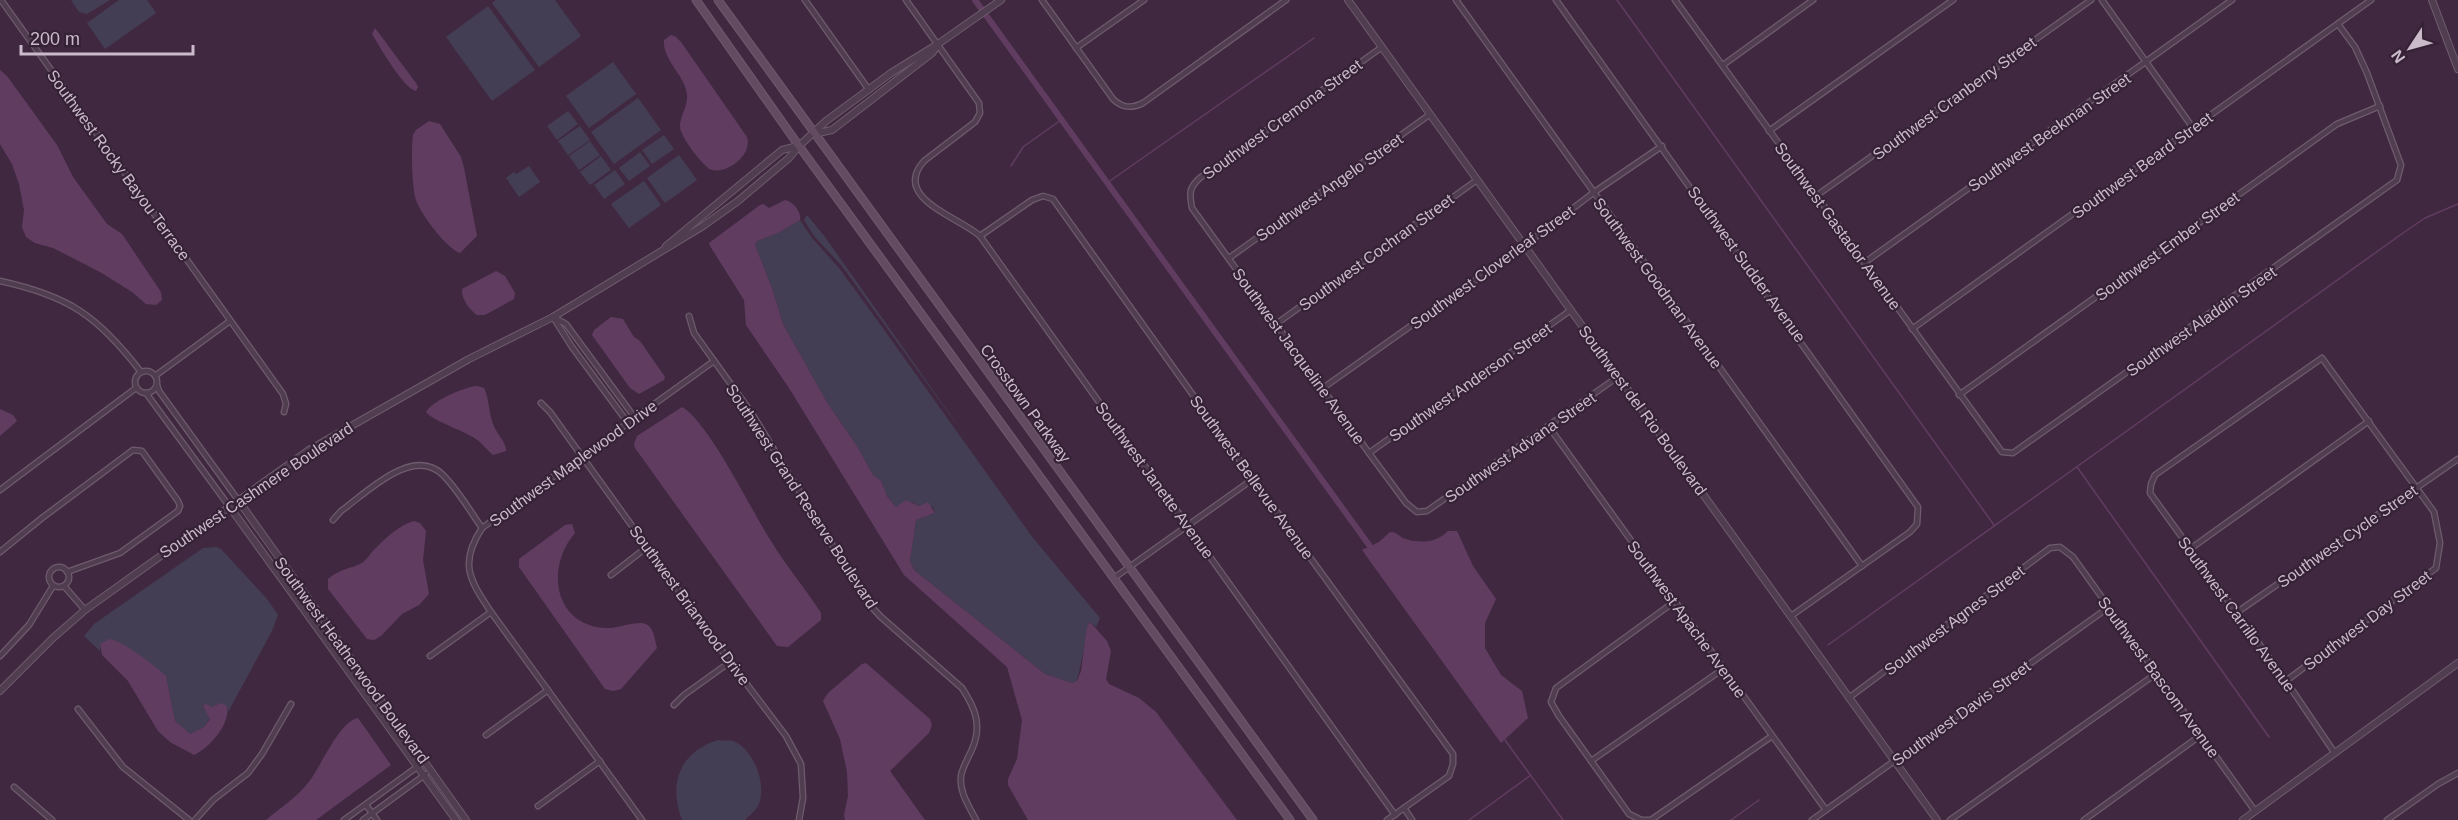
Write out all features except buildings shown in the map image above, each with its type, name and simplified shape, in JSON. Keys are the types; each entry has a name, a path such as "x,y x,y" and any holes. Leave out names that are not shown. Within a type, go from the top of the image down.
{"main road":[{"name":"Crosstown Parkway","path":"696,0 799,146 1290,820"},
{"name":"Crosstown Parkway","path":"718,0 813,134 1313,820"}],"street":[{"name":"Southwest Rocky Bayou Terrace","path":"1,0 283,394 286,404 284,412"},
{"path":"805,0 869,90"},
{"path":"906,0 938,44"},
{"name":"Southwest Cashmere Boulevard","path":"0,692 52,638 85,610 309,450 470,359 553,317 661,250 683,239 738,201 789,158 826,121 1001,0"},
{"path":"1042,0 1113,99 1120,105 1128,107 1143,103 1286,0"},
{"path":"1076,48 1144,0"},
{"name":"Southwest del Rio Boulevard","path":"1348,0 1937,820"},
{"name":"Southwest Goodman Avenue","path":"1456,0 1862,566"},
{"name":"Southwest Sudder Avenue","path":"1556,0 1916,502 1919,518 1917,524 1910,532 1862,566"},
{"name":"Southwest Gastador Avenue","path":"1675,0 2002,452"},
{"path":"1723,65 1813,0"},
{"path":"1769,131 1953,0"},
{"name":"Southwest Cranberry Street","path":"1816,196 2091,0"},
{"path":"2102,0 2193,128"},
{"name":"Southwest Beekman Street","path":"1864,263 2147,63 2232,0"},
{"name":"Southwest Beard Street","path":"1912,329 2371,0"},
{"path":"2432,0 2458,69"},
{"path":"0,13 7,9"},
{"path":"2338,24 2360,57 2380,106"},
{"name":"Southwest Cashmere Boulevard","path":"813,134 832,130 932,53 938,44"},
{"name":"Southwest Janette Avenue","path":"938,44 979,103 980,112 975,122 924,160 917,168 915,180 917,192 927,202 980,236 1395,814"},
{"name":"Southwest Cremona Street","path":"1189,194 1192,184 1201,177 1382,47"},
{"name":"Southwest Aladdin Street","path":"2002,452 2013,453 2397,180 2401,165 2380,106"},
{"name":"Southwest Ember Street","path":"1959,395 2337,124 2380,106"},
{"name":"Southwest Angelo Street","path":"1229,258 1430,115"},
{"name":"Southwest Cashmere Boulevard","path":"661,250 782,150 799,146"},
{"name":"Southwest Cloverleaf Street","path":"1323,388 1525,245 1593,193 1662,146"},
{"name":"Southwest Cochran Street","path":"1276,324 1477,180"},
{"name":"Southwest Jacqueline Avenue","path":"1189,194 1192,208 1369,453 1406,502 1417,512"},
{"name":"Southwest Bellevue Avenue","path":"980,236 1032,200 1043,196 1053,199 1453,754 1449,776 1404,808"},
{"path":"0,281 45,292 82,311 123,348 141,372"},
{"name":"Southwest Anderson Street","path":"1369,453 1570,310"},
{"name":"Southwest Grand Reserve Boulevard","path":"688,316 694,333 751,412 867,602 962,688 972,703 977,719 975,741 961,776 962,792 976,820"},
{"path":"553,317 566,324 635,418"},
{"path":"553,317 628,423"},
{"path":"155,376 230,321"},
{"name":"Southwest Day Street","path":"2155,475 2322,358 2434,512 2440,543 2436,568 2286,681"},
{"name":"Southwest Maplewood Drive","path":"642,820 476,590 468,564 471,544 482,528 714,361"},
{"path":"136,387 135,380 141,372 147,371 155,376 157,385 187,430 238,500"},
{"name":"Southwest Advana Street","path":"1417,512 1428,511 1620,376"},
{"path":"146,393 157,385"},
{"path":"136,387 146,393 228,506"},
{"path":"0,490 136,387"},
{"name":"Southwest Briarwood Drive","path":"541,403 583,456 730,662 786,736 801,764 803,798 799,820"},
{"path":"2190,549 2369,422"},
{"name":"Southwest Apache Avenue","path":"1549,427 1826,810"},
{"path":"180,437 182,432 187,430"},
{"path":"0,552 134,450 142,451 180,506 120,553 67,572"},
{"name":"Southwest Cycle Street","path":"2236,613 2458,459"},
{"path":"333,520 341,511 400,468 416,465 430,467 442,475 482,528"},
{"name":"Southwest Carrillo Avenue","path":"2155,475 2150,493 2286,681 2334,752"},
{"path":"1114,578 1253,479"},
{"name":"Southwest Heatherwood Boulevard","path":"238,500 424,762 428,773 456,820"},
{"name":"Southwest Heatherwood Boulevard","path":"228,506 409,757 428,773 466,820"},
{"name":"Southwest Bascom Avenue","path":"2060,546 2073,557 2255,811"},
{"name":"Southwest Agnes Street","path":"1850,697 2050,548 2060,546"},
{"path":"611,575 647,547"},
{"path":"1791,616 1862,566"},
{"path":"53,586 49,580 51,570 59,567 67,572 69,580 64,586"},
{"path":"53,586 64,586 85,610"},
{"path":"0,656 24,631 53,586"},
{"path":"1674,602 1556,688 1551,702 1629,814 1641,820 1651,820 1772,736"},
{"name":"Southwest Davis Street","path":"1812,820 2109,607"},
{"path":"430,656 491,612"},
{"path":"674,705 684,695 730,662"},
{"path":"2243,820 2458,663"},
{"path":"1591,761 1723,669"},
{"path":"1950,820 2157,673"},
{"path":"486,735 548,690"},
{"path":"195,820 213,800 248,773 262,754 291,704"},
{"path":"78,709 123,766 189,820"},
{"path":"2085,820 2201,735"},
{"path":"538,806 600,761"},
{"path":"344,820 424,762"},
{"path":"363,820 428,773"},
{"path":"2387,820 2438,784 2458,773"},
{"path":"14,787 52,820"},
{"path":"366,805 377,820"},
{"path":"1387,820 1404,808 1412,820"}],"shaded area":[{"path":"71,0 110,0 87,14 79,12"},
{"path":"119,0 147,0 156,13 105,49 87,23"},
{"path":"496,0 555,0 581,36 539,67 492,3"},
{"path":"488,6 535,70 492,101 446,37"},
{"path":"375,28 416,83 418,87 416,91 405,83 386,57 372,34"},
{"path":"671,35 681,42 747,137 746,151 730,167 709,169 693,152 683,136 680,123 687,95 683,81 664,47 664,40"},
{"path":"613,62 636,94 589,128 566,96"},
{"path":"0,70 7,76 57,145 73,177 107,224 122,234 161,292 162,300 156,305 146,304 132,292 100,272 26,237 22,227 24,210 19,184 12,164 0,144"},
{"path":"638,98 661,130 614,164 591,132"},
{"path":"568,111 578,124 557,140 547,126"},
{"path":"429,121 440,124 461,157 464,168 477,236 460,253 448,245 435,230 416,200 412,168 413,135"},
{"path":"580,126 590,140 568,155 558,141"},
{"path":"664,135 674,149 652,164 642,150"},
{"path":"590,141 600,155 579,170 569,156"},
{"path":"640,152 650,166 629,181 619,168"},
{"path":"679,155 697,180 665,203 647,178"},
{"path":"601,156 611,170 590,185 580,172"},
{"path":"529,166 540,182 519,197 506,178"},
{"path":"615,170 625,184 604,199 594,185"},
{"path":"644,181 661,205 629,228 611,204"},
{"path":"785,200 796,208 800,214 800,220 778,233 757,241 755,245 783,324 828,404 857,446 873,475 881,481 887,496 896,507 906,500 919,506 928,502 935,513 916,520 910,561 914,570 1045,674 1072,683 1077,681 1081,671 1087,627 1090,622 1107,641 1111,651 1106,679 1109,684 1139,698 1156,712 1237,820 1028,820 1008,785 1008,779 1017,759 1022,720 1007,667 904,575 789,388 746,325 744,300 710,246 709,243 760,205 763,204 769,208"},
{"path":"807,215 825,237 973,447 842,266 814,236 804,220"},
{"path":"800,220 872,313 1033,538 1100,618 1096,627 1090,622 1077,681 1072,683 1045,674 914,570 910,561 916,520 935,513 933,507 919,506 912,502 896,507 886,494 881,481 873,475 857,446 828,404 783,324 755,245 757,241 778,233"},
{"path":"496,271 505,276 515,293 514,299 485,315 477,315 466,304 462,289"},
{"path":"611,317 623,319 665,377 664,380 639,394 630,388 592,335 594,330"},
{"path":"477,386 484,388 492,421 505,444 506,451 493,455 476,439 435,419 426,412 435,403 449,395"},
{"path":"682,407 705,430 763,528 821,613 821,620 788,647 777,646 635,448 637,436"},
{"path":"0,409 13,415 17,421 0,436"},
{"path":"414,521 420,523 426,531 423,560 429,594 419,605 402,614 381,636 374,640 367,639 328,589 328,579 340,571 362,563 392,534"},
{"path":"572,524 575,533 560,561 558,577 559,591 565,605 574,616 587,624 609,628 641,623 651,628 654,636 657,648 621,689 613,691 605,689 519,567 519,559 565,525"},
{"path":"1448,531 1457,531 1473,566 1496,599 1485,623 1485,648 1501,675 1522,691 1528,718 1501,743 1362,550 1379,542 1390,532 1421,542 1438,538"},
{"path":"203,548 221,549 267,599 278,615 272,631 228,712 228,708 217,705 203,706 210,718 204,727 190,734 175,721 166,677 152,665 100,644 100,651 84,636 94,624"},
{"path":"109,639 131,649 166,676 175,721 190,734 204,727 210,719 203,706 206,704 212,707 221,703 227,706 226,720 218,735 194,755 170,742 158,731 128,681 102,655 100,644"},
{"path":"866,663 930,719 932,725 929,733 890,771 925,820 845,820 848,796 847,772 840,739 823,701 828,693"},
{"path":"358,718 391,765 316,820 266,820 303,788 344,727"},
{"path":"718,740 733,741 741,745 753,760 760,779 761,798 758,806 745,820 682,820 676,794 680,771 694,752"}],"waterway":[{"path":"975,0 1369,545"},
{"path":"1617,0 1994,525"},
{"path":"1107,183 1314,38"},
{"path":"1011,166 1023,147 1061,120"},
{"path":"1828,645 2403,233 2425,218 2458,204"},
{"path":"2077,467 2269,737"},
{"path":"1505,740 1563,820"},
{"path":"1469,820 1531,775"},
{"path":"1731,820 1759,800"}]}
